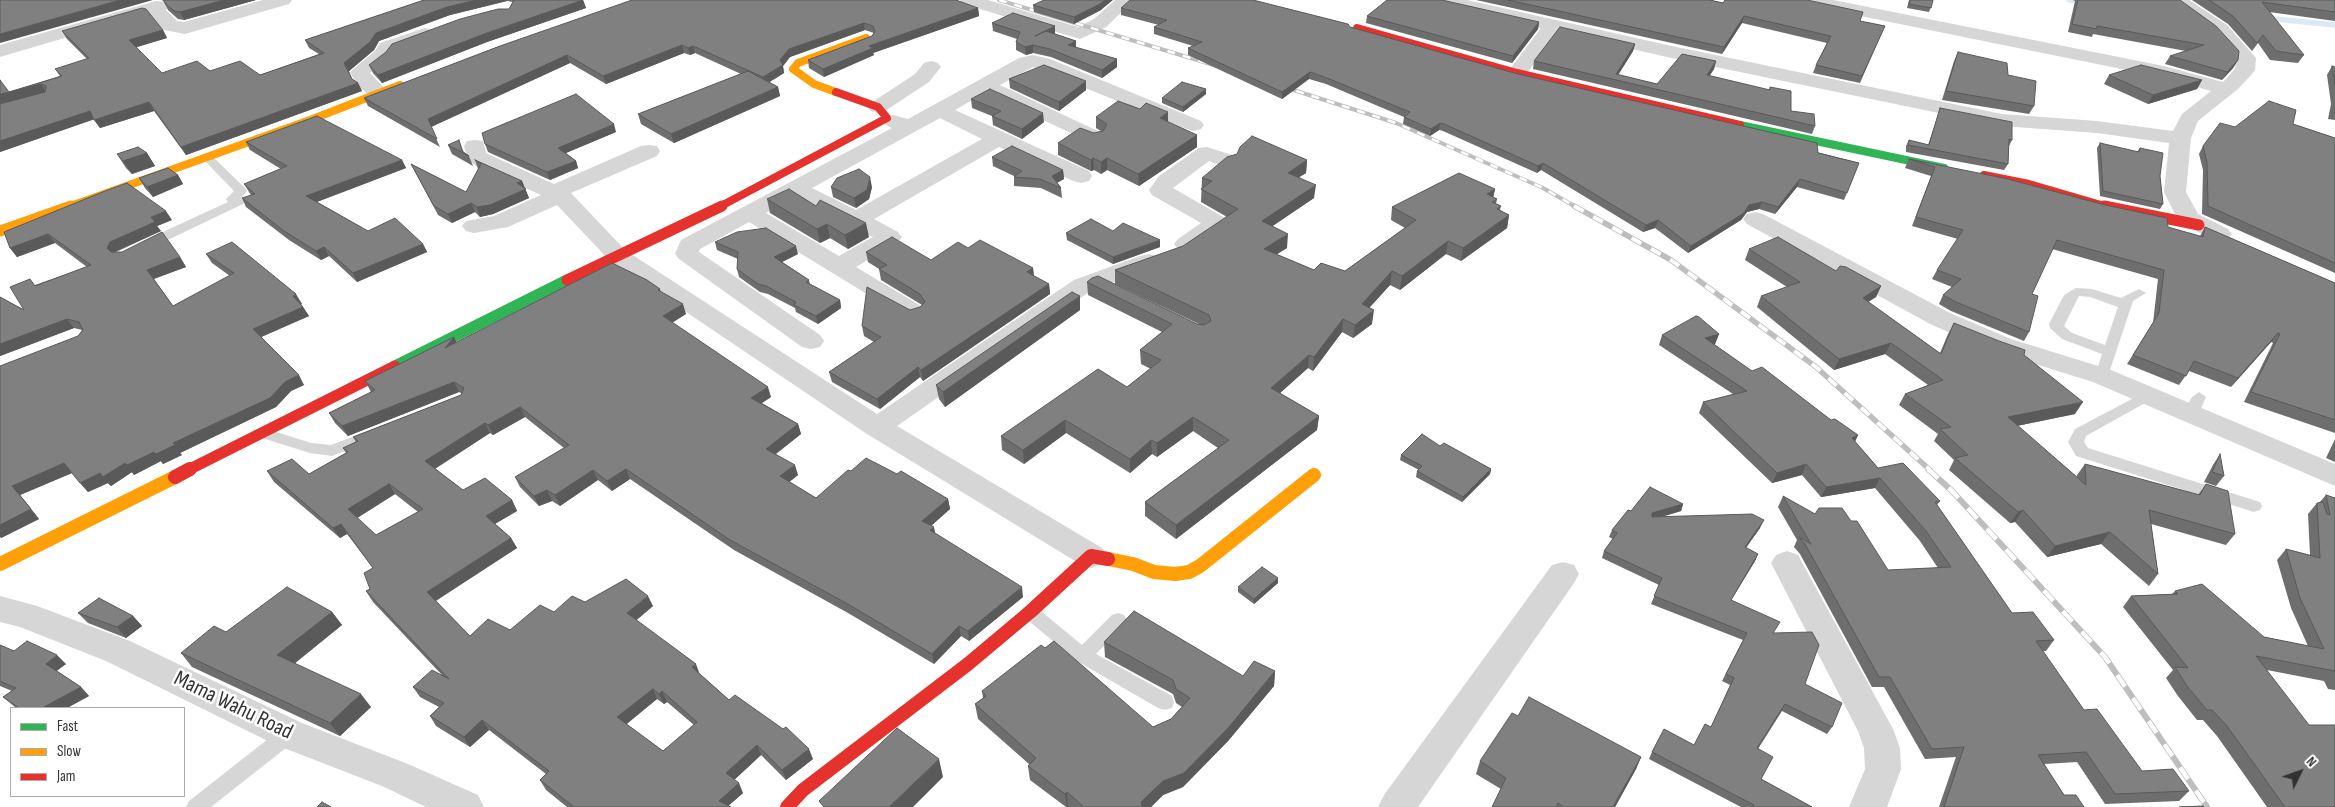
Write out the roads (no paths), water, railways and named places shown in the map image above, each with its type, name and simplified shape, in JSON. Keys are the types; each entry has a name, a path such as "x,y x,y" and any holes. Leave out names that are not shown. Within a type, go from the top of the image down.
{"street":[{"path":"0,51 60,32 156,6 159,6 150,10 155,9 171,26 185,28 283,0"},
{"path":"970,0 1076,32 1084,32 1100,23 1125,0"},
{"path":"1444,0 1472,3 1553,25 1696,57 2002,120 2097,127 2180,138"},
{"path":"1806,0 2156,71 2226,89"},
{"path":"2177,0 2220,29 2246,58 2245,70 2226,89 2189,118 2180,138 2175,192 2189,218 2235,240"},
{"path":"1517,73 1553,25"},
{"path":"379,93 365,82 360,72 382,56 387,47 444,26"},
{"path":"1357,28 1517,73 1802,140 1954,170"},
{"path":"866,38 798,62 793,69 814,84 883,113 909,127"},
{"path":"811,341 687,254 689,244 909,127 1026,62 1039,61 1194,125"},
{"path":"0,564 617,255 729,202 883,113 922,78 931,67"},
{"path":"0,231 207,157 409,81"},
{"path":"984,85 1095,137"},
{"path":"940,110 998,139 1081,176"},
{"path":"856,220 998,139"},
{"path":"475,146 476,155 484,161 557,193 617,255 877,427 1091,556 1133,564 1154,572 1175,574 1189,572 1200,566 1314,476"},
{"path":"474,226 500,222 557,193 649,151"},
{"path":"877,427 1083,285 1103,284 1167,254 1217,223 1160,190 1167,181 1207,153 1227,161"},
{"path":"1973,173 2029,184 2116,209 2199,224"},
{"path":"796,188 890,238 840,266"},
{"path":"749,212 912,311"},
{"path":"1755,219 1942,318 2002,345 2106,364 2149,395 2195,405 2335,476"},
{"path":"787,807 803,790 968,664 1030,612 1091,556"},
{"path":"1787,563 1875,729 1882,748 1883,769 1868,807"},
{"path":"1397,807 1563,574"},
{"name":"Mama Wahu Road","path":"0,609 25,615 118,651 289,734 395,775 465,807"}],"lane":[{"path":"130,252 239,201 232,199 241,191 207,157"},
{"path":"2126,305 2092,293 2076,292 2071,296 2056,324 2057,328 2106,364 2126,305 2127,299 2138,293"},
{"path":"2149,395 2080,434 2076,442 2082,452 2254,506"},
{"path":"264,433 310,448 332,451 388,429"},
{"path":"1030,612 1083,656 1165,702"},
{"path":"1083,656 1118,620"},
{"path":"196,807 289,734"}],"waterway":[{"path":"2069,0 2084,1"},
{"path":"2266,18 2335,25"}],"railway":[{"path":"999,0 1217,66"},
{"path":"1281,86 1396,123 1543,188 1576,207"},
{"path":"1574,206 1671,260 1816,367 1930,470"},
{"path":"1928,469 1952,491 2105,657 2207,807"}]}
